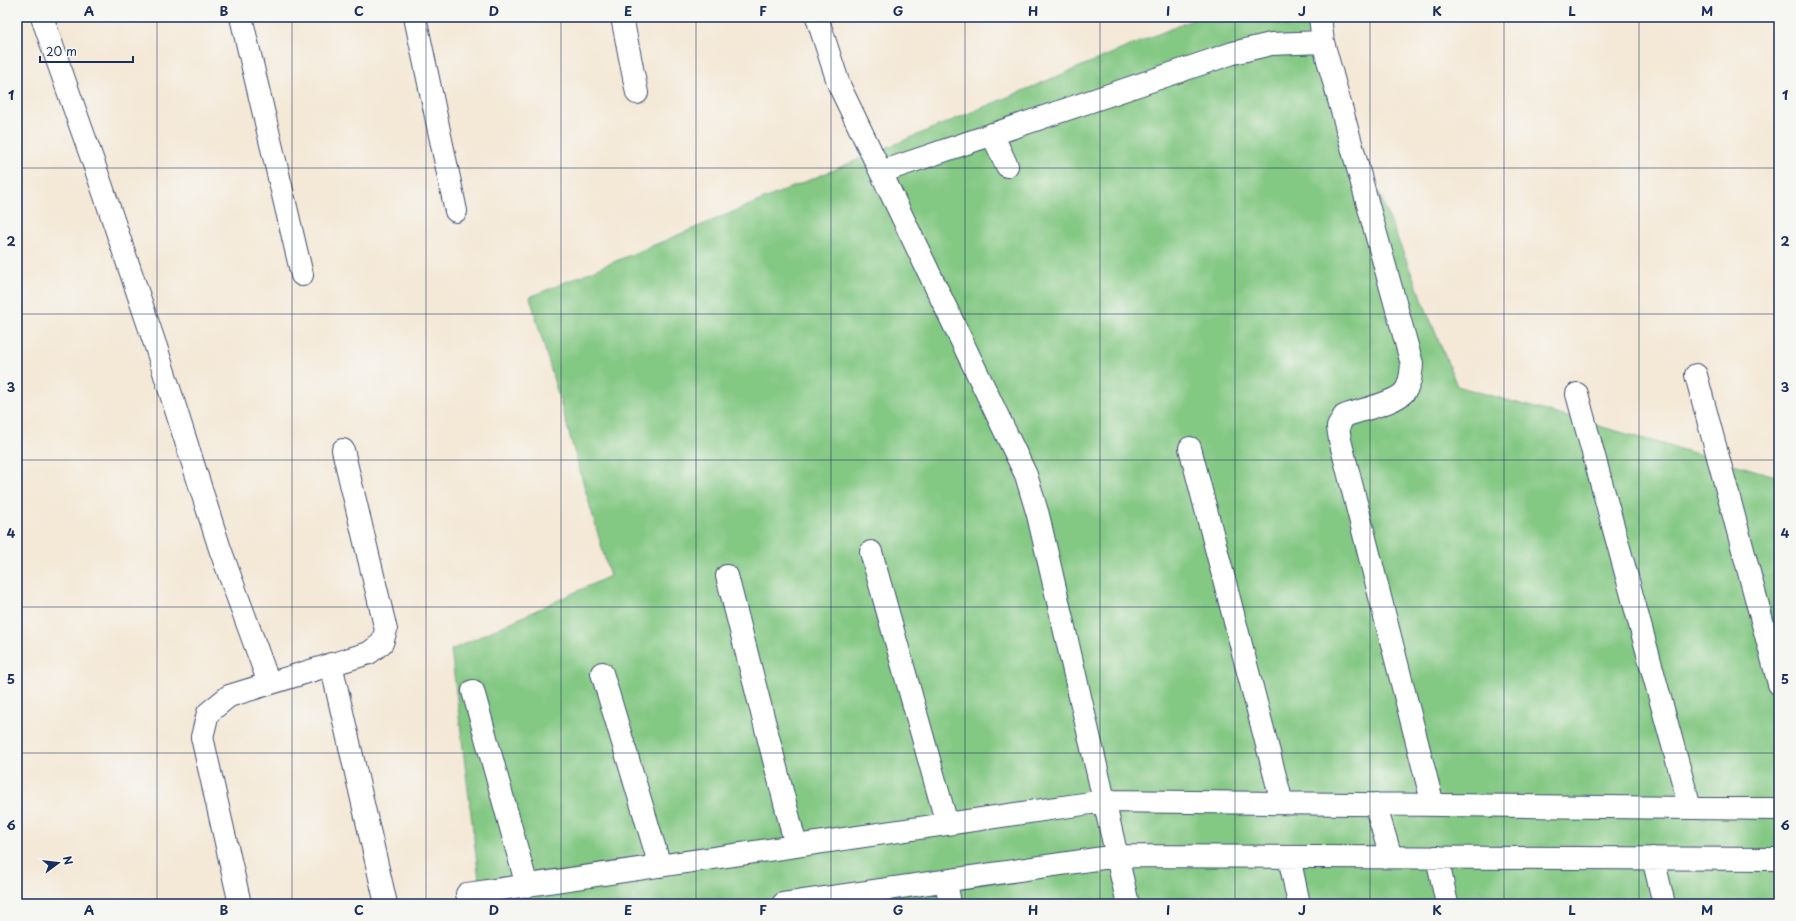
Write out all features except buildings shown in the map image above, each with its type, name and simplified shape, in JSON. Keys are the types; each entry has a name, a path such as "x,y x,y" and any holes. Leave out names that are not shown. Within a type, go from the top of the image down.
{"street":[{"path":"42,17 102,187 220,550 269,683"},
{"path":"241,17 302,275"},
{"path":"415,17 456,210"},
{"path":"622,17 637,93"},
{"path":"816,17 839,85 1026,475 1038,516 1128,904"},
{"path":"1320,17 1323,42 1412,364 1410,381 1405,392 1393,400 1344,416 1338,427 1433,805"},
{"path":"881,172 1233,53 1271,44 1323,42"},
{"path":"992,134 1007,166"},
{"path":"1696,375 1779,684"},
{"path":"1577,394 1690,808"},
{"path":"1190,448 1282,803"},
{"path":"240,904 202,737 208,713 229,696 369,653 382,643 386,630 343,450"},
{"path":"871,552 947,824"},
{"path":"727,576 796,846"},
{"path":"331,664 386,904"},
{"path":"602,673 660,866"},
{"path":"473,691 527,886"},
{"path":"467,894 1104,801 1779,809"},
{"path":"1375,804 1391,857"},
{"path":"783,904 808,902 1117,856 1779,859"},
{"path":"1289,857 1299,904"},
{"path":"1437,857 1447,904"},
{"path":"1653,858 1664,904"},
{"path":"946,881 950,904"}],"green space":[{"path":"1199,17 1308,17 1457,386 1779,477 1779,904 482,904 451,650 610,576 530,297"}]}
